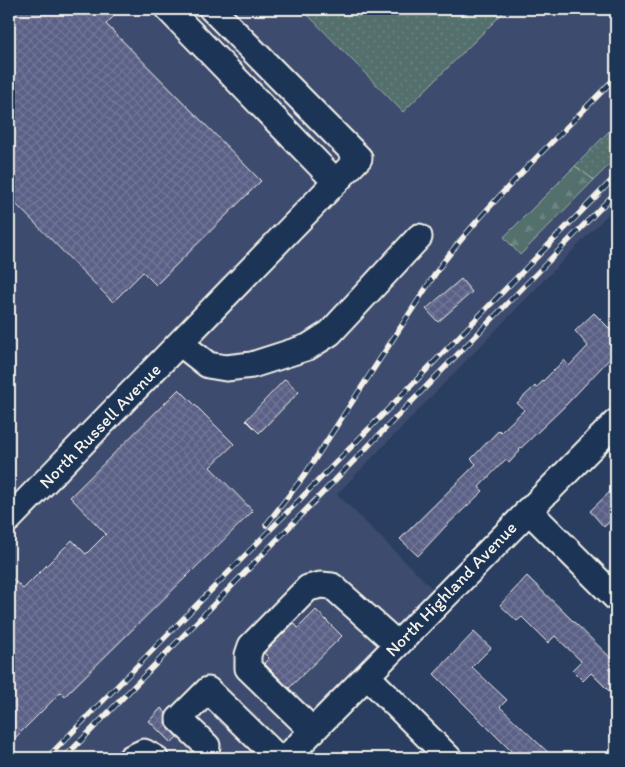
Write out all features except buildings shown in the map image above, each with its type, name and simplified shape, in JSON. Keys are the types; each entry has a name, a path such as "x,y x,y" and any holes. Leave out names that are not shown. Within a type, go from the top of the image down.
{"street":[{"path":"168,9 336,182"},
{"name":"North Russell Avenue","path":"9,519 359,158 212,9"},
{"path":"186,338 208,365 226,368 252,365 308,348 330,333 419,237"},
{"name":"North Highland Avenue","path":"286,758 616,422"},
{"path":"528,510 616,598"},
{"path":"312,731 248,668 248,655 251,646 301,594 308,588 321,585 332,586 397,644"},
{"path":"366,676 448,758"},
{"path":"215,754 179,719 208,690 278,758"},
{"path":"132,758 144,752 155,758"}],"shaded area":[{"path":"9,9 302,9 403,112 507,9 616,9 616,124 504,237 520,254 616,158 616,206 337,494 435,591 274,758 9,758"}],"green space":[{"path":"302,9 507,9 403,112"},
{"path":"616,124 616,158 594,180 575,166"},
{"path":"575,166 594,180 520,255 504,237"}],"railway":[{"path":"266,525 304,476 441,265 526,168 616,77"},
{"path":"47,758 616,176"},
{"path":"64,758 616,192"}]}
